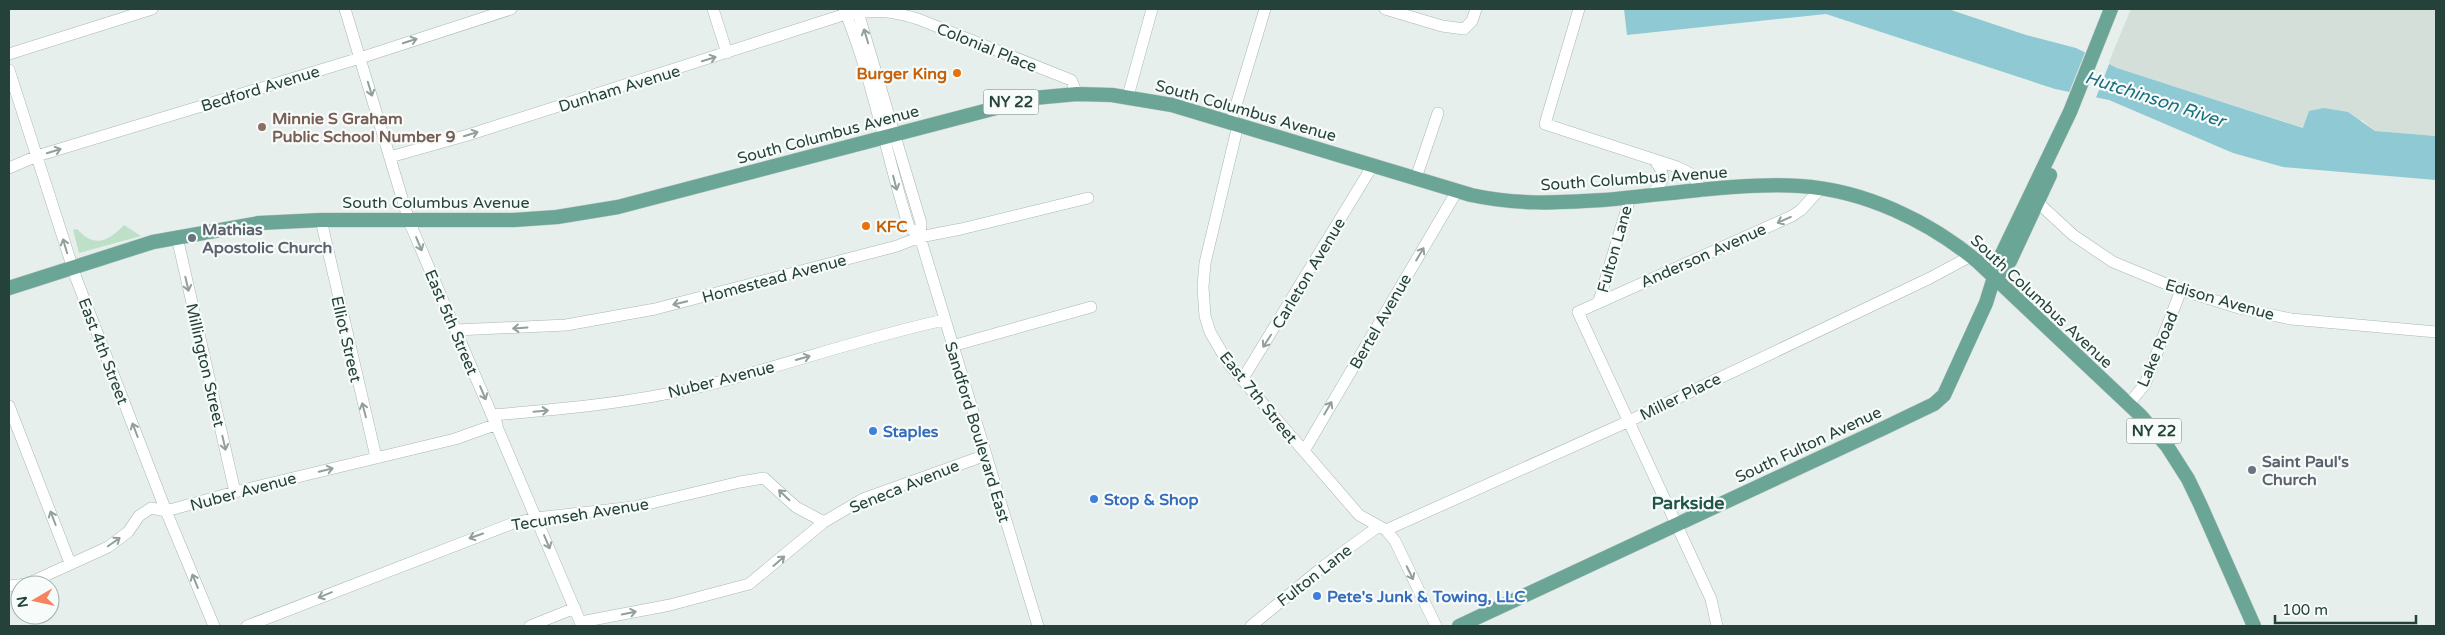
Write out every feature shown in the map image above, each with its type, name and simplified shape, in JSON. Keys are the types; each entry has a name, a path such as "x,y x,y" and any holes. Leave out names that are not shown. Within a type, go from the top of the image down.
{"main road":[{"name":"South Fulton Avenue","path":"1459,626 1940,400 1964,352 1995,278 2000,258 2034,200 2073,113 2114,10"},
{"name":"South Columbus Avenue","path":"9,288 72,266 177,237 259,223 321,220 506,221 582,214 653,200 1018,101 1077,94 1128,96 1172,105 1457,191 1520,204 1630,198 1774,186 1821,188 1844,192 1890,208 1935,232 1971,256 2158,435 2188,479 2254,626"}],"street":[{"path":"9,54 152,9"},
{"name":"East 5th Street","path":"345,9 410,221 582,624"},
{"name":"Bedford Avenue","path":"9,168 37,156 360,58 511,9"},
{"path":"713,9 727,53"},
{"path":"1128,96 1152,9"},
{"name":"East 7th Street","path":"1265,9 1235,124 1205,264 1203,287 1205,316 1210,332 1228,363 1242,380 1359,514 1383,528 1395,541 1436,626"},
{"path":"1385,9 1442,26 1464,29 1472,20 1476,9"},
{"path":"1579,9 1545,124 1691,174 1703,191"},
{"name":"Dunham Avenue","path":"390,157 727,53 845,11"},
{"name":"Colonial Place","path":"845,11 882,11 918,19 1071,80 1077,94"},
{"name":"Sandford Boulevard East","path":"845,11 890,135"},
{"name":"Sandford Boulevard East","path":"857,11 890,135 908,227 920,237 1038,626"},
{"name":"East 4th Street","path":"9,70 72,266 166,511 214,626"},
{"path":"1416,178 1438,113"},
{"path":"1649,196 1659,188 1663,179 1661,168 1654,160"},
{"name":"Carleton Avenue","path":"1242,380 1373,165"},
{"name":"Anderson Avenue","path":"1627,422 1578,312 1792,216 1801,210 1821,188"},
{"name":"Bertel Avenue","path":"1304,451 1457,191"},
{"name":"Homestead Avenue","path":"456,330 566,325 655,309 897,246 920,237 1088,198"},
{"name":"Fulton Lane","path":"1599,301 1630,198"},
{"name":"Edison Avenue","path":"2034,200 2073,235 2113,262 2181,290 2239,308 2291,319 2436,332"},
{"name":"Elliot Street","path":"321,220 376,457"},
{"name":"Millington Street","path":"177,237 235,492"},
{"name":"Miller Place","path":"1383,528 1627,422 1930,278 1971,256"},
{"name":"Lake Road","path":"2128,405 2145,384 2181,290"},
{"path":"952,346 1091,307"},
{"name":"Nuber Avenue","path":"9,586 27,584 108,546 128,532 139,516 151,508 166,511 235,492 456,439 495,420 605,405 700,386 944,320"},
{"path":"9,406 70,563"},
{"path":"1627,422 1710,599 1717,626"},
{"name":"Seneca Avenue","path":"582,624 670,605 749,584 824,522 863,499 986,455"},
{"name":"Tecumseh Avenue","path":"247,626 462,541 511,524 536,518 634,507 764,478 796,507 824,522"},
{"name":"Fulton Lane","path":"1251,626 1324,566 1383,528"},
{"path":"530,626 575,608"}],"shaded area":[{"path":"2131,9 2436,9 2436,136 2375,131 2362,120 2304,128 2117,68 2108,64"}],"green space":[{"path":"124,225 141,236 79,253 73,230 77,229 89,239 95,241 107,239"}],"water":[{"name":"Hutchinson River","path":"1624,9 1948,9 2026,35 2076,48 2117,68 2303,128 2309,111 2324,108 2348,112 2375,131 2436,136 2436,180 2283,167 2233,153 2109,100 2055,89 1826,14 1627,35"}],"pier":[{"path":"2086,50 2110,62 2095,100 2068,95"}],"place":[{"name":"Burger King","path":"957,73"},
{"name":"Minnie S Graham Public School Number 9","path":"262,127"},
{"name":"KFC","path":"866,226"},
{"name":"Mathias Apostolic Church","path":"192,238"},
{"name":"Staples","path":"873,431"},
{"name":"Saint Paul's Church","path":"2252,470"},
{"name":"Stop & Shop","path":"1094,499"},
{"name":"Pete's Junk & Towing, LLC","path":"1317,596"}],"district":[{"name":"Parkside","path":"1688,503"}]}
